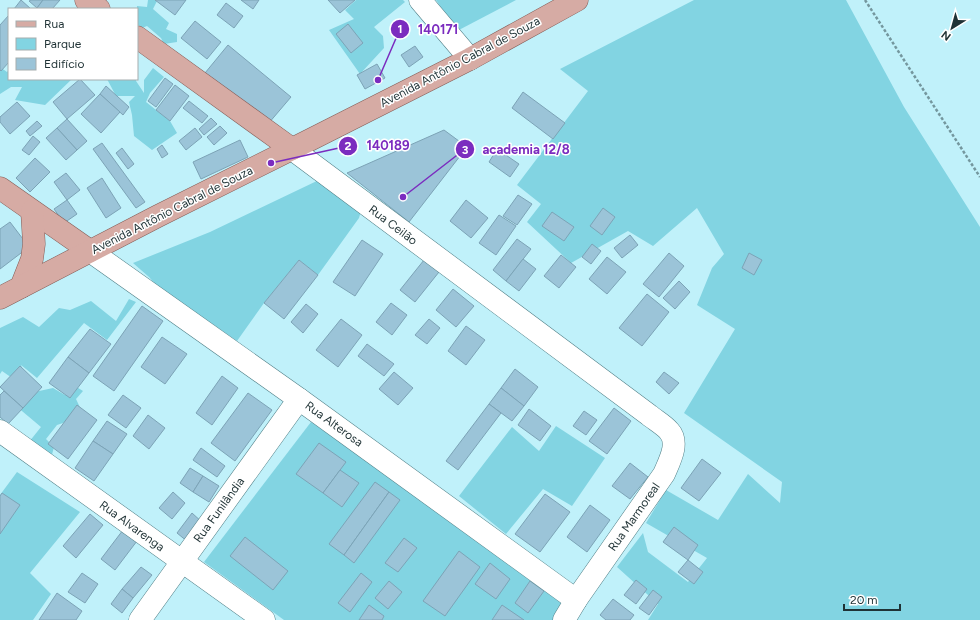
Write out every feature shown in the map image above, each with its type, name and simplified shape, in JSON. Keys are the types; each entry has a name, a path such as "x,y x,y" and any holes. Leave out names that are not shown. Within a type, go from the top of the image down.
{"main road":[{"path":"86,0 98,8"},
{"name":"Avenida Antônio Cabral de Souza","path":"0,298 158,216 292,150 470,58 577,0"},
{"name":"Rua Ceilão","path":"138,38 292,150"},
{"path":"0,188 90,251"},
{"path":"21,287 32,259 34,244 32,211"}],"street":[{"path":"420,0 470,58"},
{"name":"Rua Ceilão","path":"292,150 648,415"},
{"name":"Rua Alterosa","path":"90,251 299,399 576,600"},
{"name":"Rua Funilândia","path":"140,620 299,399"},
{"name":"Rua Marmoreal","path":"564,620 576,600 664,474 672,456 674,442 670,432 648,415"},
{"name":"Rua Alvarenga","path":"0,431 264,620"}],"path":[{"path":"865,0 980,177"}],"green space":[{"path":"148,0 157,1 153,9 169,23 166,29 177,34 177,42 164,44 161,38 147,26 142,28 138,25 137,6 147,7"},
{"path":"356,0 403,0 405,2 374,27 383,36 384,48 360,74 329,30 354,19 345,10"},
{"path":"436,0 516,0 457,31"},
{"path":"694,0 846,0 904,107 980,227 980,620 648,620 658,604 617,567 643,533 648,552 688,582 707,558 646,523 666,490 718,520 748,474 780,503 782,482 684,413 735,329 697,305 712,268 724,254 697,208 653,246 628,231 571,263 527,222 541,204 517,185 588,91 560,69"},
{"path":"0,67 7,72 8,71 8,80 71,80 45,105 15,100 22,87 11,87 0,94"},
{"path":"153,68 164,77 150,93 146,102 170,121 177,133 152,150 134,136 129,102 135,96 116,96 108,80 136,80 144,93 144,80"},
{"path":"321,179 361,211 359,218 318,275 299,260 264,303 237,341 157,286 133,263 210,232"},
{"path":"129,299 136,302 107,340 84,323 37,378 21,365 24,373 15,380 2,371 0,374 0,328 23,317 39,327 59,308 70,310 91,301 116,321"},
{"path":"75,386 83,391 76,399 84,416 57,425 46,439 54,447 50,462 29,442 41,427 16,406 30,393 53,388 65,395"},
{"path":"311,422 566,600 554,620 284,620 204,562"},
{"path":"556,426 605,458 572,506 543,489 506,534 459,496 512,427 539,451"},
{"path":"17,472 80,512 30,573 51,594 33,620 0,620 0,495"}],"building":[{"path":"21,0 30,8 15,8"},
{"path":"43,0 37,8 29,1"},
{"path":"43,0 60,0 53,8 37,8"},
{"path":"155,0 186,0 175,15"},
{"path":"241,0 259,0 253,9"},
{"path":"328,0 355,0 340,13"},
{"path":"226,3 243,16 234,28 217,15"},
{"path":"8,16 8,63 1,71 0,70 0,25"},
{"path":"195,21 221,42 207,59 181,38"},
{"path":"348,24 363,43 351,53 336,34"},
{"path":"228,45 291,97 268,124 205,73"},
{"path":"415,46 423,57 409,67 401,55"},
{"path":"377,64 385,78 365,89 357,75"},
{"path":"165,78 173,84 156,107 148,101"},
{"path":"79,80 81,80 95,95 67,119 53,102"},
{"path":"175,85 189,96 170,121 156,110"},
{"path":"106,86 129,107 123,115 100,94"},
{"path":"523,92 565,123 553,139 512,108"},
{"path":"100,94 120,112 101,133 81,114"},
{"path":"189,101 208,116 202,123 183,108"},
{"path":"17,102 30,116 10,134 0,122 0,117"},
{"path":"211,118 217,124 204,135 199,129"},
{"path":"67,119 87,141 77,150 57,128"},
{"path":"37,121 42,126 30,136 26,131"},
{"path":"220,126 227,133 214,145 207,137"},
{"path":"57,128 77,150 66,160 46,138"},
{"path":"195,128 202,137 186,150 179,141"},
{"path":"444,130 467,147 409,222 347,173"},
{"path":"33,136 40,142 29,155 22,150"},
{"path":"240,140 248,157 201,179 193,162"},
{"path":"102,143 145,202 136,208 93,149"},
{"path":"162,145 168,154 162,158 157,149"},
{"path":"122,148 134,164 128,169 116,153"},
{"path":"497,149 519,164 510,177 489,162"},
{"path":"35,158 50,172 30,192 16,178"},
{"path":"66,173 80,190 67,200 54,182"},
{"path":"102,178 121,208 106,218 87,188"},
{"path":"518,195 532,204 517,225 503,216"},
{"path":"67,200 77,214 64,223 54,209"},
{"path":"466,200 488,218 471,238 450,221"},
{"path":"603,208 615,217 602,235 590,226"},
{"path":"552,212 574,227 564,241 542,226"},
{"path":"499,215 516,226 496,255 479,243"},
{"path":"10,222 29,247 0,269 0,229"},
{"path":"630,235 638,245 622,258 614,248"},
{"path":"517,239 531,249 506,281 493,270"},
{"path":"362,240 383,254 355,296 333,282"},
{"path":"592,244 601,251 591,264 582,257"},
{"path":"669,253 684,266 659,297 643,284"},
{"path":"749,253 762,260 754,275 742,268"},
{"path":"428,255 443,267 415,302 400,290"},
{"path":"561,255 576,267 559,288 544,276"},
{"path":"607,257 626,272 607,294 589,279"},
{"path":"523,259 536,269 519,291 506,281"},
{"path":"299,260 318,275 284,319 264,303"},
{"path":"679,281 690,292 675,309 663,298"},
{"path":"453,289 474,306 456,327 436,310"},
{"path":"647,294 669,312 642,346 619,328"},
{"path":"391,303 407,315 392,335 376,322"},
{"path":"306,304 318,314 303,333 291,322"},
{"path":"142,306 163,321 114,391 93,376"},
{"path":"341,319 362,335 338,367 316,350"},
{"path":"429,319 440,328 427,344 415,335"},
{"path":"466,326 485,340 466,365 448,351"},
{"path":"90,329 111,344 89,373 68,357"},
{"path":"162,337 187,354 165,384 141,367"},
{"path":"367,344 394,364 384,376 358,356"},
{"path":"68,357 89,373 70,398 49,383"},
{"path":"20,366 42,387 23,408 0,387"},
{"path":"515,369 538,387 524,406 501,388"},
{"path":"394,372 413,388 398,405 379,389"},
{"path":"664,372 679,383 669,394 656,382"},
{"path":"222,376 238,388 212,425 196,413"},
{"path":"501,388 524,406 512,421 489,404"},
{"path":"4,391 23,408 8,424 0,417 0,395"},
{"path":"248,393 272,410 235,461 211,443"},
{"path":"123,395 141,408 126,428 108,415"},
{"path":"489,404 501,413 458,470 446,461"},
{"path":"77,405 97,420 68,459 48,444"},
{"path":"614,408 631,421 607,454 589,441"},
{"path":"529,409 551,426 540,441 518,425"},
{"path":"584,411 597,420 586,435 573,426"},
{"path":"148,415 165,428 149,449 133,436"},
{"path":"107,421 127,434 113,454 93,441"},
{"path":"93,441 113,454 94,481 75,468"},
{"path":"319,443 346,462 323,493 296,474"},
{"path":"201,448 225,466 217,477 193,460"},
{"path":"702,459 721,473 699,501 681,488"},
{"path":"630,463 648,477 630,499 612,486"},
{"path":"190,468 203,476 193,492 180,483"},
{"path":"340,470 359,483 342,507 323,493"},
{"path":"203,476 219,486 209,502 193,492"},
{"path":"375,482 389,492 344,555 329,544"},
{"path":"173,492 185,503 172,519 159,508"},
{"path":"389,492 400,500 354,563 344,555"},
{"path":"2,493 20,505 0,534 0,496"},
{"path":"545,494 570,512 540,552 515,534"},
{"path":"590,505 610,520 587,552 567,537"},
{"path":"192,513 203,523 188,542 177,533"},
{"path":"90,514 103,525 76,558 63,546"},
{"path":"674,527 698,545 688,560 663,542"},
{"path":"123,530 137,541 115,570 101,559"},
{"path":"245,537 288,571 273,590 230,556"},
{"path":"404,538 417,548 398,572 385,563"},
{"path":"459,551 480,567 445,616 423,601"},
{"path":"688,560 703,572 694,584 678,572"},
{"path":"490,563 510,579 496,599 475,584"},
{"path":"141,567 152,575 133,598 122,589"},
{"path":"82,573 98,584 85,603 68,592"},
{"path":"361,573 372,582 350,612 338,603"},
{"path":"636,580 647,589 636,604 624,595"},
{"path":"389,581 402,592 388,609 375,598"},
{"path":"530,581 544,591 528,613 515,603"},
{"path":"122,589 133,598 122,613 111,604"},
{"path":"653,590 662,597 649,615 639,608"},
{"path":"57,593 82,611 76,620 39,620"},
{"path":"613,599 634,615 630,620 606,620 600,615"},
{"path":"369,605 384,616 382,620 359,620"},
{"path":"502,605 524,620 492,620"}],"place":[{"name":"140171","path":"378,80"},
{"name":"140189","path":"271,163"},
{"name":"academia 12/8","path":"403,197"}]}
